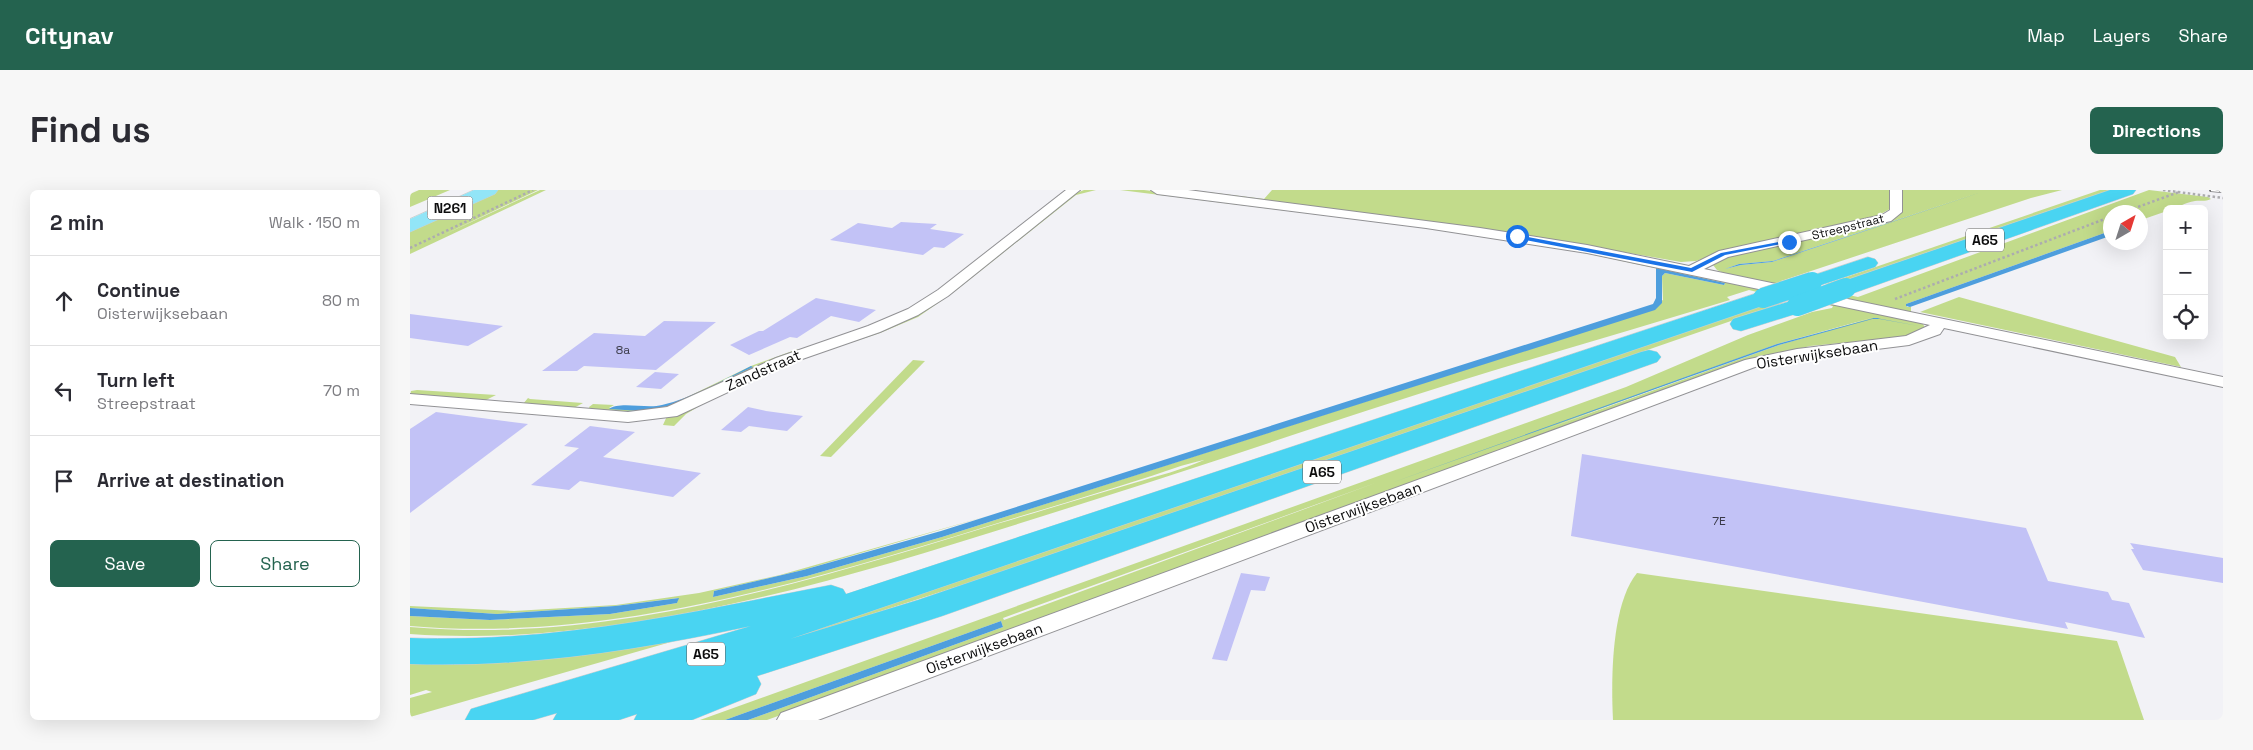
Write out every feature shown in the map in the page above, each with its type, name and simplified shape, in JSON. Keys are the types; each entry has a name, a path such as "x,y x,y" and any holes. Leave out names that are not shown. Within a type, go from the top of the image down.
{"highway":[{"name":"A65","path":"572,720 1763,298 2082,190"},
{"name":"A65","path":"484,720 717,650 928,594 1797,306 2126,190"},
{"name":"A65","path":"410,651 478,652 583,644 641,635 763,610 928,594"},
{"name":"A65","path":"653,720 928,594"}],"main road":[{"name":"N261","path":"410,215 466,190"},
{"name":"N261","path":"410,226 489,190"}],"street":[{"name":"Zandstraat","path":"410,399 628,417 671,412 775,364 874,329 913,312 943,293 1074,190"},
{"path":"1157,190 1517,236 1877,308 2223,382"},
{"name":"Streepstraat","path":"1692,270 1724,254 1789,242 1886,218 1896,212 1896,190"},
{"name":"Oisterwijksebaan","path":"790,720 1751,363 1797,354 1909,340 1934,331 1940,322"}],"path":[{"path":"410,248 532,190"},
{"path":"2163,190 2223,198"},
{"path":"2144,205 2180,192"},
{"path":"1877,308 1906,293 2103,221"}],"green space":[{"path":"419,190 450,190 410,207 410,194"},
{"path":"496,190 538,190 441,236 540,190 546,190 410,254 410,229"},
{"path":"1084,190 1096,190 1076,195 954,292 918,317 880,333 790,363 703,404 686,414 674,426 663,425 667,416 753,375 896,323 1074,194"},
{"path":"1120,190 1144,190 1315,211 1536,242 1922,323 1927,330 1903,337 1810,346 1751,361 767,720 748,720 1003,627 1001,621 725,720 700,720 1626,387 1748,335 1812,312 1832,308 1833,306 1758,290 1757,292 1749,290 1727,297 1730,300 1466,379 1018,524 847,575 760,598 672,616 584,629 497,636 410,634 410,627 485,630 560,627 635,617 709,604 783,586 928,545 1169,473 1204,460 880,558 803,580 725,599 647,614 568,624 489,629 410,626 410,616 490,620 610,614 677,603 678,598 615,606 497,614 410,608 410,606 514,611 616,605 699,593 780,575 991,515 803,570 714,591 713,597 807,576 942,537 1630,317 1663,300 1662,276 1665,273 1724,285 1725,283 1561,248 1474,234","holes":["1875,317 1779,345 1535,433 1777,344","1378,482 1004,620 1003,618"]},
{"path":"1174,190 1191,190 1264,199 1272,190 1891,190 1890,209 1875,217 1715,254 1696,261 1681,262 1525,235"},
{"path":"1899,190 2062,190 2031,198 1781,281 1858,297 2103,207 2103,234 1906,304 1907,307 1911,307 1911,313 1726,274 1717,270 1713,265 1730,255 1835,233 1894,214","holes":["1978,193 1772,262 1741,265 1725,269 1739,264 1773,261"]},
{"path":"2100,190 2111,190 1833,286 1826,284"},
{"path":"2149,190 2208,197 2211,199 2182,205 2163,205 2163,212 2148,218 2148,205 2108,205"},
{"path":"1959,297 2175,357 2181,367 1920,312"},
{"path":"1776,301 1783,303 1316,465 959,586 747,654 506,720 951,583"},
{"path":"798,349 796,352 678,405 642,413 590,410 589,407 593,404 614,405 609,408 640,411 669,406 751,366"},
{"path":"913,360 925,361 831,457 820,456"},
{"path":"411,391 496,395 484,401 410,396"},
{"path":"528,398 583,403 572,409 523,404"},
{"path":"1637,573 2117,641 2144,720 1613,720 1612,685 1617,623 1628,587"},
{"path":"737,623 410,717 410,698 432,692 426,690 410,695 410,658"}],"water":[{"path":"1988,190 1772,262 1741,265 1725,269 1739,264 1773,261"},
{"path":"2103,234 2103,238 1910,307 1906,306 1906,304"},
{"path":"1656,268 1725,283 1724,285 1665,273 1662,276 1662,303 1655,310 942,537 807,576 713,597 714,591 803,570 941,531 1653,304 1656,298"},
{"path":"1874,318 1779,345 1391,483 1777,344"},
{"path":"751,366 753,367 669,406 640,411 609,409 619,406 656,406 673,402 707,388"},
{"path":"679,598 677,603 610,614 490,620 410,616 410,608 497,614 615,606"},
{"path":"1001,621 1003,627 748,720 725,720"}],"building":[{"path":"901,222 937,224 930,229 964,234 944,248 934,247 923,255 830,240 858,223 892,228"},
{"path":"816,298 876,310 859,322 831,316 797,338 790,337 749,355 730,345 759,331 763,331"},
{"path":"410,314 503,326 468,346 410,338"},
{"path":"664,321 716,322 656,370 584,366 577,371 542,371 594,333 645,336"},
{"path":"655,372 679,374 661,389 636,387"},
{"path":"748,407 803,416 787,431 749,426 741,432 721,430"},
{"path":"436,412 528,424 410,513 410,429"},
{"path":"590,426 635,432 603,457 701,473 673,497 580,481 569,490 531,485 579,448 564,446"},
{"path":"1582,454 2026,528 2048,581 2108,592 2112,600 2129,603 2145,638 2065,622 2068,629 1571,536"},
{"path":"2130,543 2223,558 2223,583 2143,570 2131,549 2134,549"},
{"path":"1241,573 1270,577 1265,591 1251,590 1227,661 1212,659"}],"railway":[{"path":"2211,190 2223,191"}],"route":[{"path":"1517,236 1692,270 1724,254 1789,242"}]}
